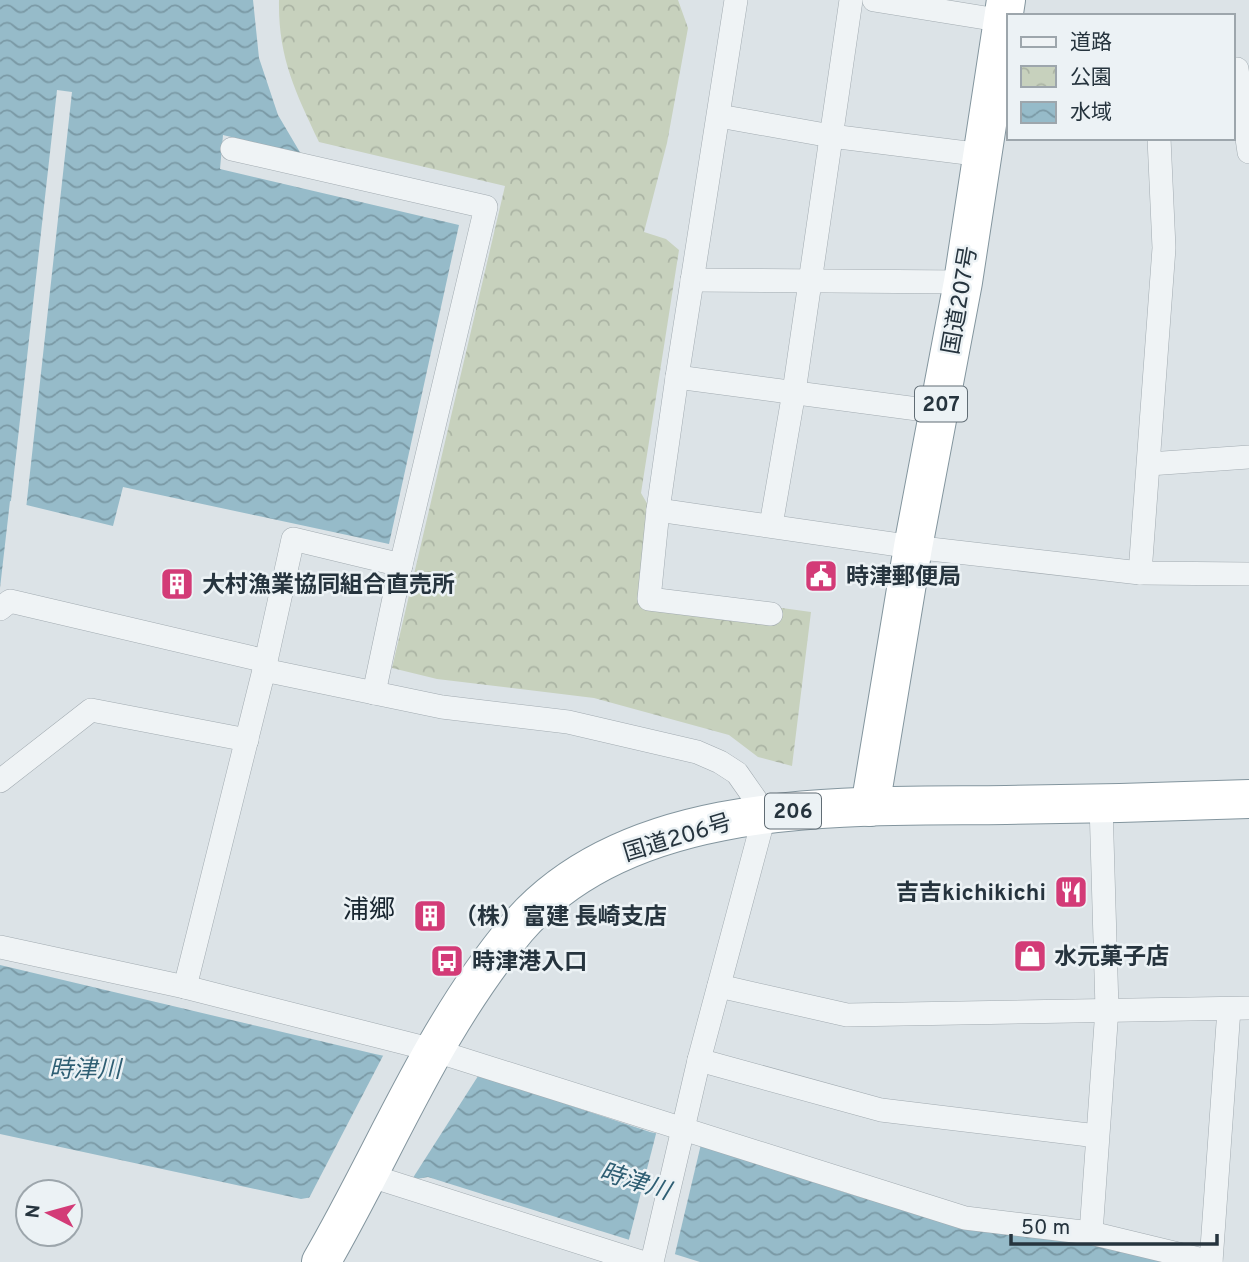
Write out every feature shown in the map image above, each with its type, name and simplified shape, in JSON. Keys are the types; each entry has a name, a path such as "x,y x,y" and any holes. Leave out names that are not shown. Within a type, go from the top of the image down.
{"highway":[{"name":"国道207号","path":"870,807 983,155 1004,59 1005,10"},
{"name":"国道206号","path":"321,1262 344,1223 433,1050 471,988 510,937 551,895 589,869 630,848 705,826 765,813 870,807 1249,799"}],"street":[{"path":"736,0 677,377 658,510 649,599 771,614"},
{"path":"771,525 794,392 851,0"},
{"path":"874,0 1005,10"},
{"path":"1240,68 1249,152"},
{"path":"719,116 831,136 983,155"},
{"path":"1140,573 1164,248 1160,140"},
{"path":"232,149 486,207 401,565 374,693"},
{"path":"692,279 963,282"},
{"path":"677,377 940,412"},
{"path":"1149,464 1249,457"},
{"path":"658,510 913,547 1140,573 1249,575"},
{"path":"185,987 247,740 293,539 401,565"},
{"path":"0,609 10,601 374,693 442,707 568,722 697,752 737,773 765,813 699,1060 652,1262"},
{"path":"0,781 90,710 247,740"},
{"path":"1091,1234 1107,1009 1101,804"},
{"path":"0,947 185,987 433,1050 965,1218 1091,1234 1211,1262 1239,1008 847,1015 719,986"},
{"path":"699,1060 881,1110 1097,1136"},
{"path":"368,1175 641,1262"}],"green space":[{"path":"279,0 678,0 688,28 667,143 644,232 666,239 679,250 641,493 652,512 639,588 811,612 792,766 758,757 729,735 594,698 437,679 392,668 505,186 319,142 285,57"}],"water":[{"path":"0,0 253,0 259,58 278,115 301,154 223,135 220,169 459,225 389,544 123,487 113,526 10,501 0,588"},
{"name":"時津川","path":"0,965 375,1054 485,1077 650,1132 706,1144 810,1177 837,1190 963,1228 1097,1244 1165,1262 700,1262 428,1177 301,1199 0,1134"}],"pier":[{"path":"57,90 72,92 26,509 13,505 12,518 9,518"},
{"path":"385,1052 480,1073 409,1184 307,1202"},
{"path":"657,1130 702,1140 674,1258 628,1243"}],"place":[{"name":"時津郵便局","path":"821,576"},
{"name":"大村漁業協同組合直売所","path":"177,584"},
{"name":"吉吉kichikichi","path":"1071,892"},
{"name":"（株）富建 長崎支店","path":"430,916"},
{"name":"水元菓子店","path":"1030,956"},
{"name":"時津港入口","path":"447,961"}],"district":[{"name":"浦郷","path":"369,909"}]}
